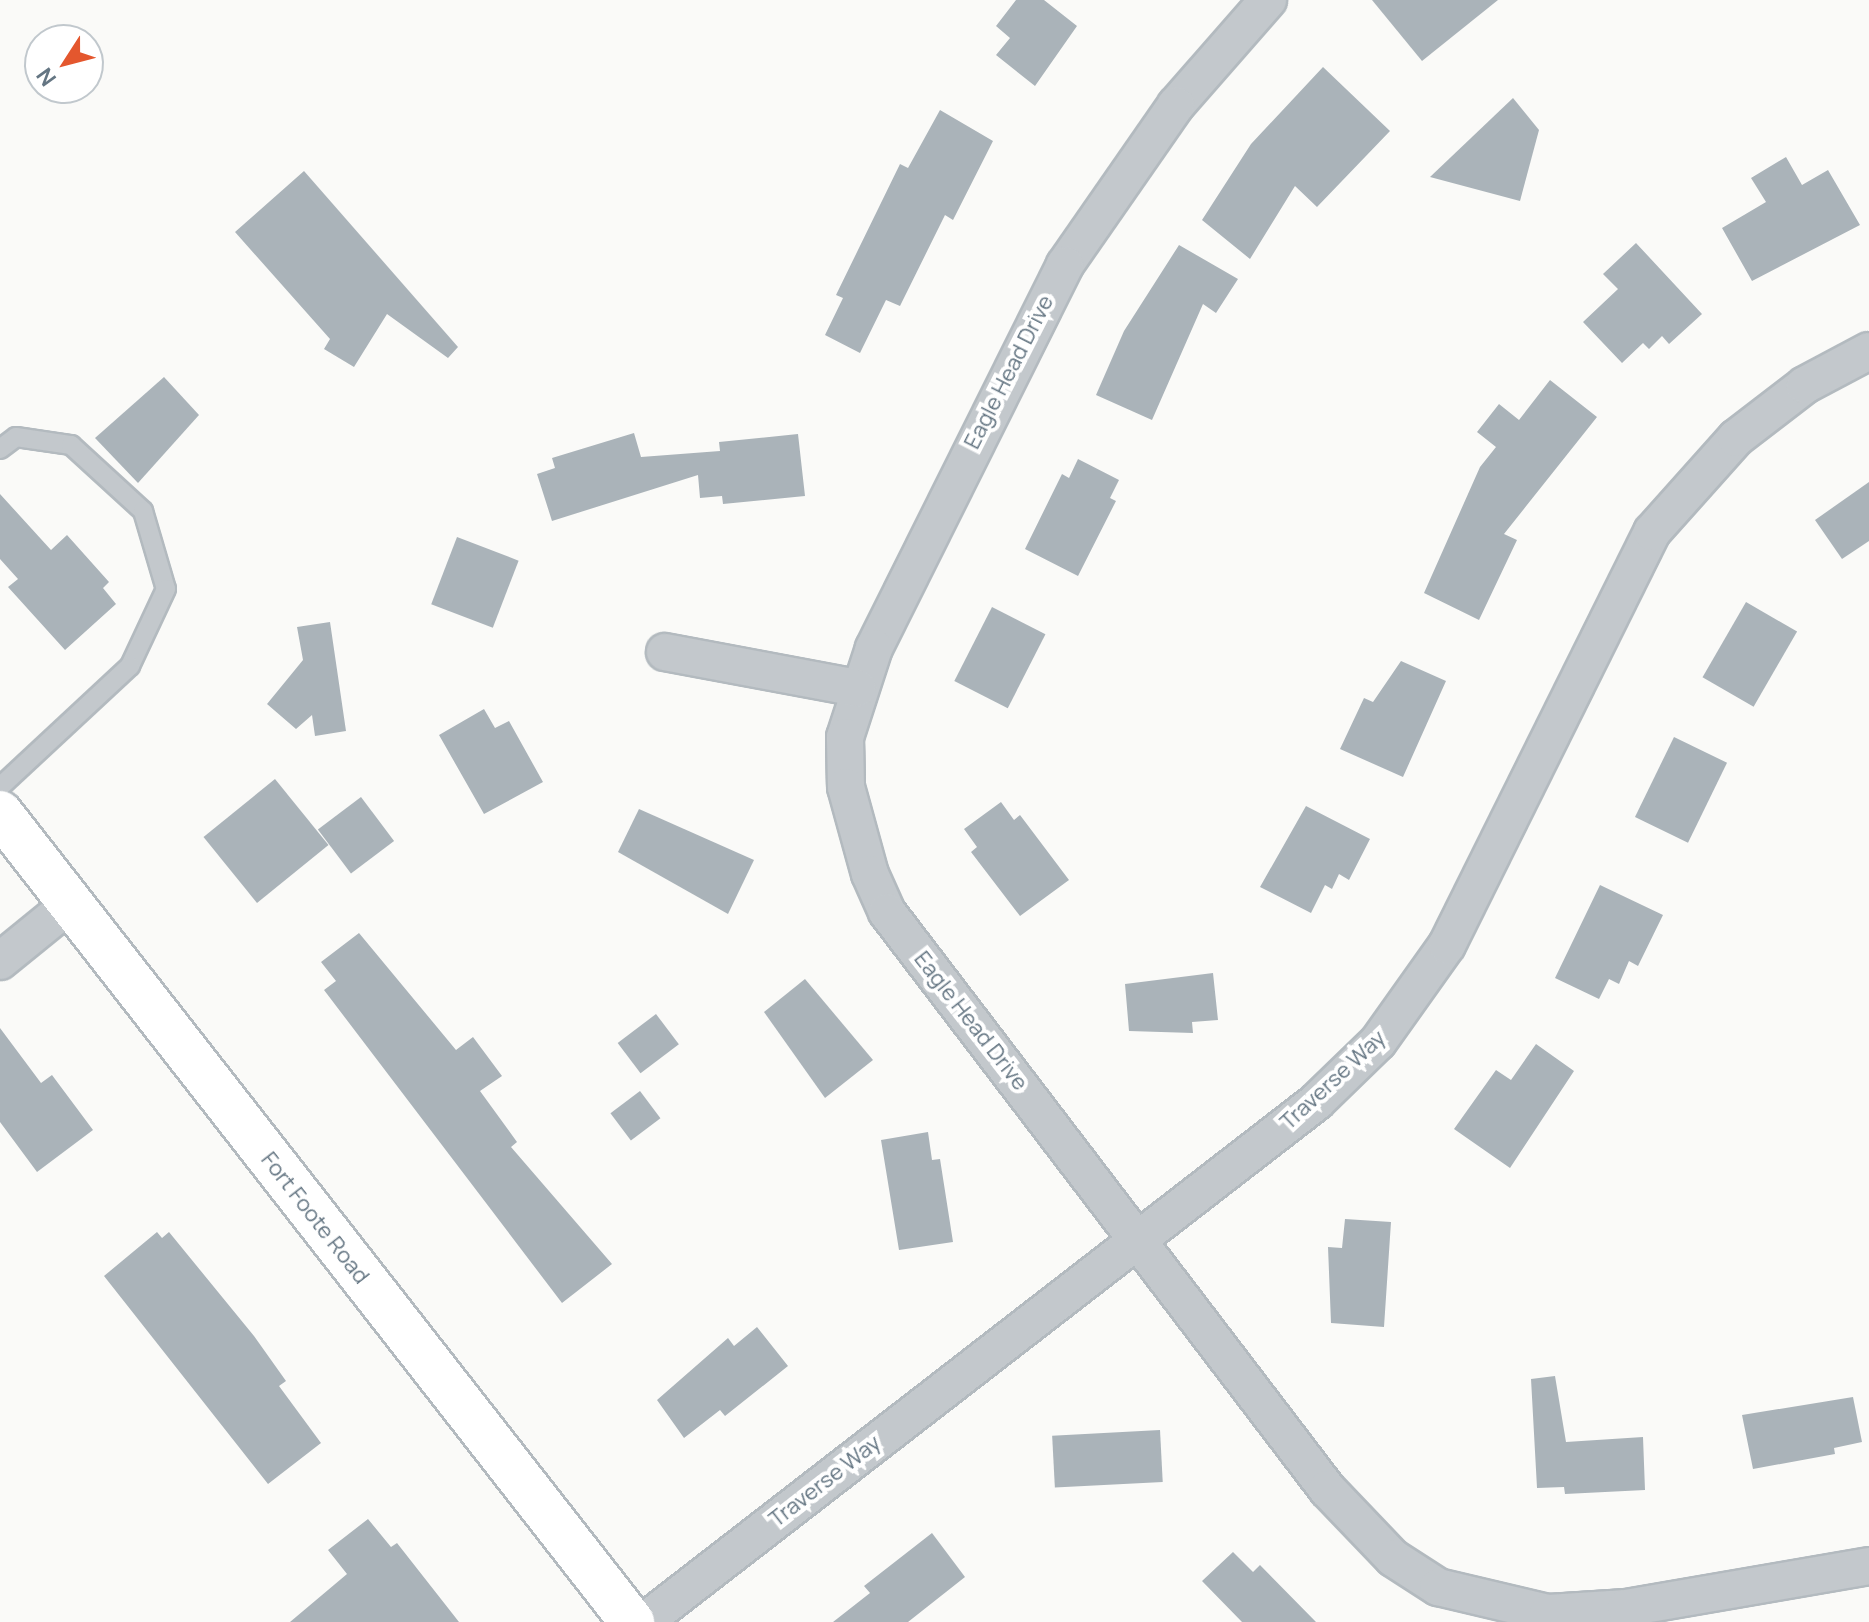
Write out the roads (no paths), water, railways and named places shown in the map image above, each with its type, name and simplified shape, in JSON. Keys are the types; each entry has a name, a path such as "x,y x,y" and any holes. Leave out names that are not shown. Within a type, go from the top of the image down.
{"street":[{"name":"Eagle Head Drive","path":"1268,0 1176,105 1065,265 973,440 858,688 845,737 846,787 887,912 1327,1489 1393,1558 1438,1587 1548,1613 1626,1608 1869,1566"},
{"name":"Traverse Way","path":"644,1622 1316,1102 1378,1042 1447,945 1652,532 1736,438 1805,385 1869,351"},
{"path":"665,652 858,688"},
{"name":"Fort Foote Road","path":"0,813 632,1622"},
{"path":"0,961 69,905"}],"lane":[{"path":"0,449 16,437 71,445 143,511 166,589 130,666 0,787"}]}
